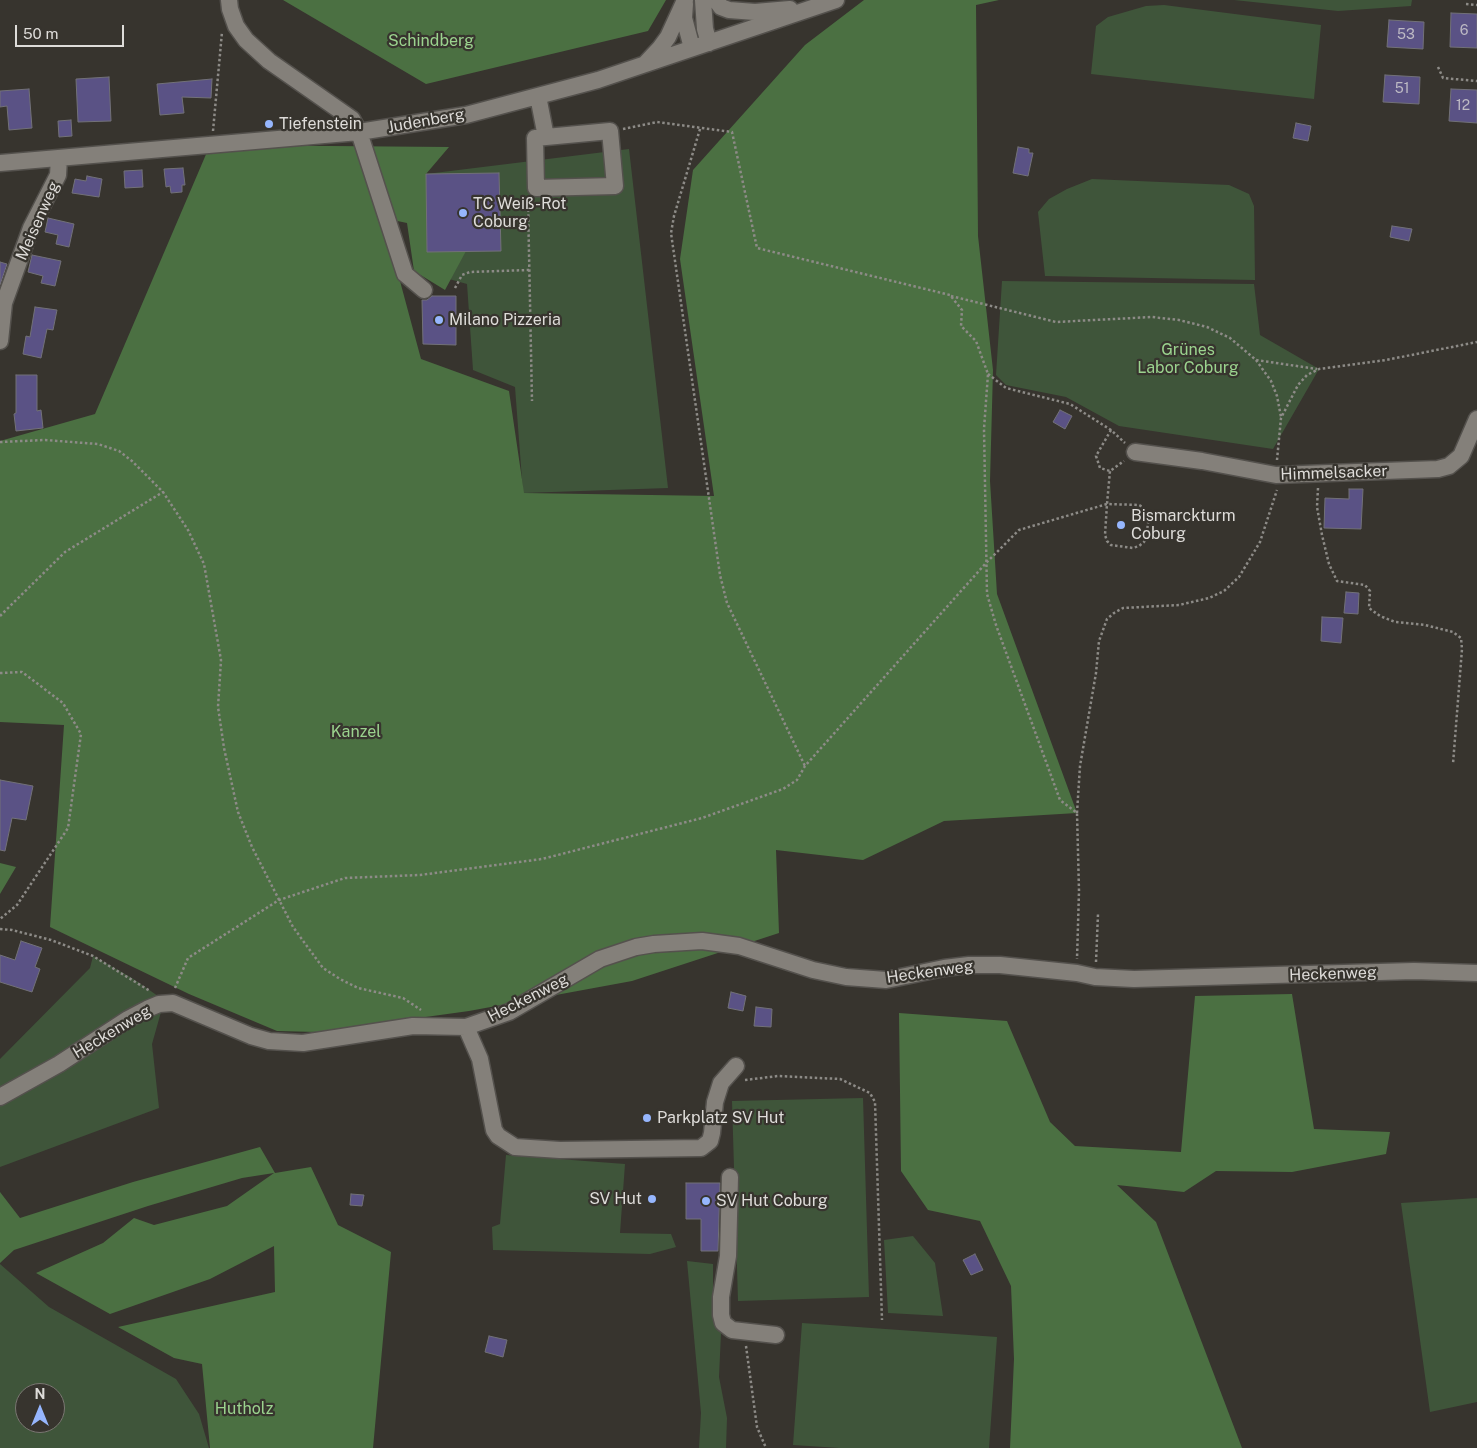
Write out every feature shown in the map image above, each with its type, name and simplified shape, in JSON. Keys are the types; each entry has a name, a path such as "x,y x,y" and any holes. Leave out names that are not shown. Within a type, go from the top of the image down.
{"street":[{"path":"229,0 236,26 246,40 270,61 352,119 359,132 405,274 424,290"},
{"path":"686,0 684,18 692,48"},
{"path":"644,65 668,37 686,0"},
{"path":"703,0 705,29 709,43"},
{"path":"716,0 722,7 729,10 755,12 829,3"},
{"name":"Judenberg","path":"0,163 359,132 466,115 598,80 829,3"},
{"path":"538,96 546,137"},
{"path":"610,131 615,186 536,188 535,138 610,131"},
{"name":"Meisenweg","path":"0,341 2,302 30,228 58,175 59,158"},
{"name":"Himmelsacker","path":"1135,452 1202,461 1276,475 1438,469 1449,466 1461,456 1477,419"},
{"name":"Heckenweg","path":"0,1097 60,1064 147,1009 168,1003 173,1003 251,1036 269,1041 303,1043 412,1026 466,1028 509,1012 600,959 636,947 654,944 702,941 739,946 813,970 846,977 886,980 969,965 1000,966 1095,977 1134,979 1414,970 1477,973"},
{"path":"466,1028 480,1059 494,1130 498,1136 515,1147 560,1150 701,1148 710,1141 714,1102 721,1083 736,1066"},
{"path":"730,1177 728,1256 721,1297 723,1323 732,1330 776,1334"}],"path":[{"path":"1466,4 1477,5"},
{"path":"212,144 223,24"},
{"path":"1438,67 1443,78 1477,81"},
{"path":"610,131 657,122 732,132 757,248 1056,322 1152,317 1179,320 1207,327 1230,338 1256,360 1271,381 1277,396 1281,418 1276,475 1277,490 1260,542 1239,577 1224,591 1208,598 1179,605 1123,608 1106,619 1099,641 1096,673 1080,766 1077,813 1079,892 1077,974"},
{"path":"700,128 674,216 671,233 720,575 727,603 805,766"},
{"path":"532,400 528,203 536,188"},
{"path":"455,288 462,275 470,272 530,270"},
{"path":"950,295 962,310 961,326 976,341 988,374 984,429 987,594 996,625 1056,791 1060,800 1077,813"},
{"path":"1256,360 1319,369 1386,360 1477,342"},
{"path":"1281,418 1298,385 1306,375 1319,369"},
{"path":"0,929 12,930 51,940 94,956 132,978 168,1003 188,958 279,900 344,878 420,875 542,860 702,818 783,789 797,780 805,766 986,563 1019,530 1106,504 1139,505 1144,507 1149,516 1146,538 1139,546 1133,548 1111,545 1105,535 1106,504 1110,471 1135,452 1111,430 1070,404 1006,388 988,374"},
{"path":"1110,471 1100,468 1096,456 1111,430"},
{"path":"0,442 45,440 98,444 119,451 132,461 163,492 188,530 204,564 221,660 218,707 226,757 238,812 252,847 293,927 323,968 358,988 403,998 425,1013"},
{"path":"1319,474 1318,507 1322,536 1329,564 1337,581 1365,585 1370,591 1369,608 1380,616 1395,622 1425,625 1454,632 1461,638 1462,649 1452,764"},
{"path":"0,616 66,552 163,492"},
{"path":"0,673 22,672 63,704 81,734 68,828 17,905 0,920"},
{"path":"1095,977 1098,914"},
{"path":"721,1083 778,1076 840,1079 870,1092 875,1102 882,1320"},
{"path":"743,1332 758,1427 766,1448"}],"green space":[{"name":"Schindberg","path":"283,0 666,0 648,31 426,84"},
{"name":"Kanzel","path":"864,0 999,0 976,5 978,236 993,370 990,481 997,594 1077,813 944,821 863,860 776,850 779,933 632,981 469,1011 317,1032 277,1031 189,994 50,927 64,725 0,722 0,441 95,414 210,145 449,147 426,174 427,252 466,251 445,290 414,271 407,223 383,218 421,359 509,391 524,493 714,496 680,259 693,170 805,45"},
{"path":"1234,0 1412,0 1411,6 1338,11"},
{"path":"1164,5 1321,25 1314,99 1091,74 1096,26 1108,17 1146,6"},
{"path":"629,149 668,488 523,493 515,387 473,370 467,284 431,274 411,186 426,174"},
{"path":"1092,179 1229,185 1249,194 1254,206 1255,280 1045,276 1038,212 1049,199"},
{"name":"Grünes Labor Coburg","path":"1002,281 1254,284 1260,335 1319,369 1273,449 1119,426 1066,397 1006,385 996,375"},
{"path":"0,863 16,867 0,894"},
{"path":"93,956 132,978 168,1003 0,1097 0,1059 90,968"},
{"path":"1292,994 1314,1129 1390,1132 1386,1154 1292,1172 1216,1171 1184,1192 1117,1185 1156,1222 1242,1448 1010,1448 1014,1359 1011,1286 980,1221 928,1210 901,1171 899,1013 1007,1021 1050,1122 1075,1146 1181,1152 1195,996"},
{"path":"161,1012 152,1044 159,1108 0,1167 0,1105 133,1023"},
{"path":"863,1098 869,1297 738,1301 732,1101"},
{"name":"Hutholz","path":"260,1147 275,1173 311,1167 338,1225 391,1252 373,1448 210,1448 202,1364 174,1358 118,1327 275,1292 274,1246 210,1279 110,1314 36,1273 103,1243 134,1218 154,1225 227,1206 274,1173 242,1178 148,1206 14,1250 0,1263 0,1192 20,1218 133,1182"},
{"path":"506,1155 625,1164 620,1233 671,1234 676,1247 650,1254 493,1250 492,1227 500,1224"},
{"path":"1477,1198 1477,1402 1430,1412 1401,1203"},
{"path":"913,1236 935,1263 943,1316 888,1313 884,1240"},
{"path":"687,1261 713,1264 713,1294 721,1333 719,1377 727,1418 726,1448 699,1448 701,1413"},
{"path":"0,1264 49,1307 176,1379 199,1414 209,1448 0,1448"},
{"path":"802,1323 997,1337 989,1448 840,1448 793,1445"}],"building":[{"path":"1451,13 1477,14 1477,48 1450,47"},
{"path":"1389,20 1424,22 1423,49 1387,47"},
{"path":"1385,75 1420,77 1419,104 1383,102"},
{"path":"109,77 111,121 78,122 76,79"},
{"path":"212,79 211,98 182,97 184,113 160,115 157,84"},
{"path":"29,89 32,128 9,130 7,106 0,107 0,91"},
{"path":"1451,89 1477,90 1477,123 1449,121"},
{"path":"71,120 72,136 59,137 58,121"},
{"path":"1296,123 1311,126 1308,141 1293,138"},
{"path":"1018,147 1029,149 1029,153 1033,153 1028,176 1013,173"},
{"path":"183,168 185,185 182,185 182,192 171,193 170,186 166,187 164,169"},
{"path":"142,170 143,187 125,188 124,171"},
{"name":"TC Weiß-Rot Coburg","path":"499,173 501,251 427,252 426,174"},
{"path":"87,176 102,179 99,197 72,193 75,179 86,181"},
{"path":"48,218 74,224 69,247 56,244 58,235 45,232"},
{"path":"1392,226 1412,229 1409,241 1390,237"},
{"path":"32,255 61,261 55,286 41,283 43,276 28,272"},
{"path":"0,262 7,264 0,285"},
{"name":"Milano Pizzeria","path":"432,296 456,296 456,345 423,344 422,300 427,300"},
{"path":"35,307 57,310 53,330 47,329 41,358 23,354 26,336 30,337"},
{"path":"16,375 37,375 37,411 41,410 43,428 16,431 14,414 16,413"},
{"path":"1060,410 1072,416 1065,429 1053,422"},
{"path":"1349,489 1363,489 1361,529 1324,528 1325,498 1349,499"},
{"path":"1346,592 1359,593 1358,614 1344,613"},
{"path":"1322,617 1343,618 1341,643 1321,641"},
{"path":"0,780 33,786 26,820 12,818 5,851 0,850"},
{"path":"21,941 42,948 35,967 40,969 32,992 0,982 0,955 15,960"},
{"path":"731,992 746,996 743,1011 728,1008"},
{"path":"756,1007 772,1009 771,1027 754,1026"},
{"name":"SV Hut Coburg","path":"686,1183 720,1183 718,1251 701,1251 701,1219 686,1219"},
{"path":"351,1194 364,1195 362,1206 350,1205"},
{"path":"975,1254 983,1270 971,1275 963,1260"},
{"path":"489,1336 507,1340 503,1357 485,1352"}],"place":[{"name":"Tiefenstein","path":"269,124"},
{"name":"TC Weiß-Rot Coburg","path":"463,213"},
{"name":"Milano Pizzeria","path":"439,320"},
{"name":"Bismarckturm Coburg","path":"1121,525"},
{"name":"Parkplatz SV Hut","path":"647,1118"},
{"name":"SV Hut","path":"652,1199"},
{"name":"SV Hut Coburg","path":"706,1201"}]}
